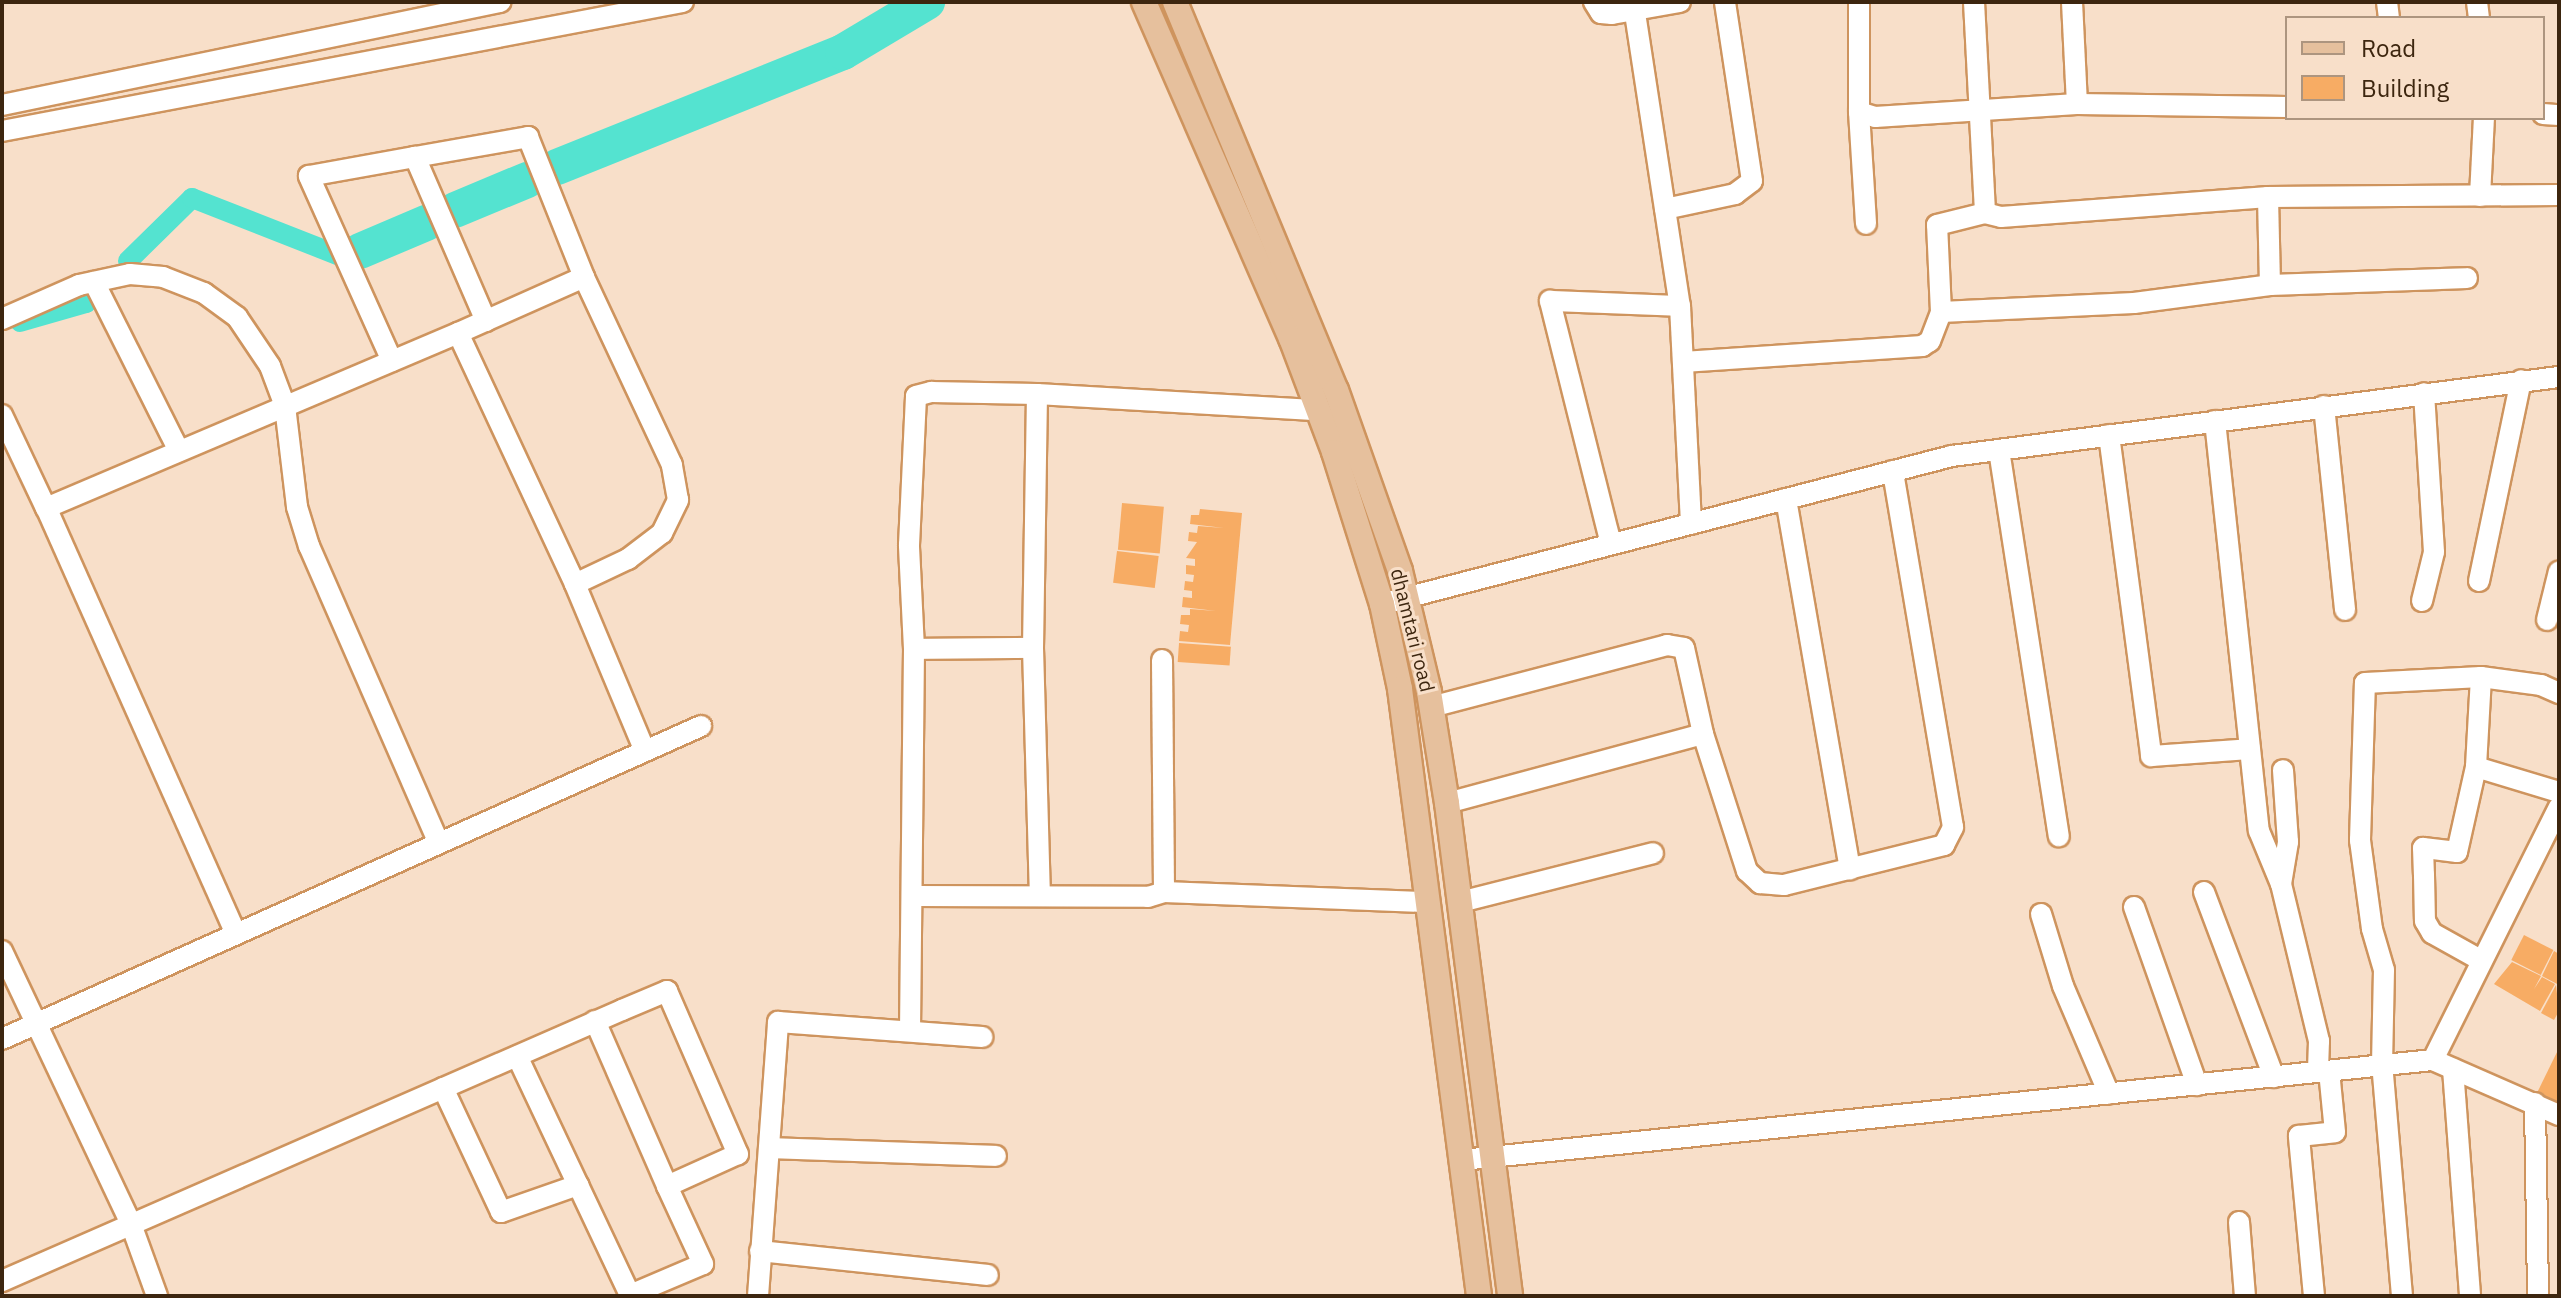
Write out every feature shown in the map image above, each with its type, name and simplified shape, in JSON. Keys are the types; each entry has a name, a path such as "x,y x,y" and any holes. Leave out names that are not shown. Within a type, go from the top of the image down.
{"main road":[{"name":"dhamtari road","path":"1175,2 1336,390 1406,598 1431,707 1447,803 1510,1296"},
{"path":"1150,4 1318,410 1382,604 1400,689 1479,1296"}],"street":[{"path":"2,105 500,2"},
{"path":"2,131 683,2"},
{"path":"1594,2 1601,13 1635,13 1680,2"},
{"path":"1665,209 1735,194 1752,181 1725,2"},
{"path":"1859,2 1859,112 1866,224"},
{"path":"1974,2 1977,111 1985,213"},
{"path":"2072,2 2077,104"},
{"path":"1635,13 1680,306 1691,524"},
{"path":"1859,112 1875,117 2077,104 2285,107"},
{"path":"2480,196 2484,120"},
{"path":"392,361 309,176 528,137 584,277 672,465 678,500 662,533 628,559 575,584"},
{"path":"415,157 486,321"},
{"path":"1683,362 1922,346 1930,341 1941,312 1937,225 1985,213 2001,217 2268,197 2559,195"},
{"path":"2268,197 2270,285"},
{"path":"2,319 94,282 130,274 163,277 204,293 237,317 270,366 285,406 297,507 309,546 439,843"},
{"path":"46,508 584,277"},
{"path":"1941,312 2134,303 2270,285 2467,278"},
{"path":"94,282 179,451"},
{"path":"1611,544 1550,301 1680,306"},
{"path":"458,333 575,584 645,751"},
{"path":"1382,604 1893,471 1999,450 2559,377"},
{"path":"2479,581 2521,380"},
{"path":"910,1031 914,896 914,649 909,545 916,396 931,392 1037,394 1318,410"},
{"path":"2422,601 2434,552 2424,393"},
{"path":"1037,394 1033,648 1040,895"},
{"path":"2324,406 2345,610"},
{"path":"2,415 236,934"},
{"path":"2215,421 2259,831 2281,884 2319,1041 2335,1132 2299,1136 2314,1296"},
{"path":"2109,435 2151,756 2250,749"},
{"path":"1999,450 2037,717 2059,836"},
{"path":"1431,707 1667,645 1684,648 1703,734 1747,871 1760,883 1784,885 1944,845 1953,827 1893,471"},
{"path":"1786,499 1850,870"},
{"path":"2547,620 2559,571"},
{"path":"914,649 1033,648"},
{"path":"1162,660 1164,892"},
{"path":"2481,677 2476,767 2457,852 2423,848 2425,921 2432,933 2482,961"},
{"path":"2402,1296 2382,1065 2384,970 2372,929 2360,840 2365,683 2481,677 2541,685 2559,693"},
{"path":"2,1039 701,726"},
{"path":"1447,803 1703,734"},
{"path":"2476,767 2559,792"},
{"path":"2281,884 2288,842 2283,770"},
{"path":"2433,1060 2559,807"},
{"path":"1460,902 1653,853"},
{"path":"914,896 1148,897 1164,892 1428,902"},
{"path":"2204,892 2274,1077"},
{"path":"2134,907 2197,1085"},
{"path":"2041,914 2063,986 2109,1094"},
{"path":"2,951 131,1224 157,1296"},
{"path":"2,1281 667,991 711,1086 738,1154 667,1186"},
{"path":"517,1056 630,1295 703,1264 595,1021"},
{"path":"758,1296 778,1022 982,1037"},
{"path":"1462,1160 2433,1060 2559,1115"},
{"path":"2453,1069 2470,1296"},
{"path":"443,1088 501,1212 578,1185"},
{"path":"2535,1103 2538,1296"},
{"path":"771,1148 996,1156"},
{"path":"2239,1222 2245,1296"},
{"path":"760,1251 988,1275"}],"building":[{"path":"1122,503 1164,507 1160,553 1118,550"},
{"path":"1200,509 1242,513 1230,645 1179,641 1180,631 1188,632 1189,625 1180,624 1181,615 1190,615 1190,609 1216,611 1182,607 1183,597 1192,598 1192,591 1184,590 1185,581 1193,582 1194,575 1186,574 1186,565 1195,566 1195,559 1186,558 1197,542 1188,541 1189,532 1197,533 1198,526 1224,528 1190,524 1191,515 1199,515"},
{"path":"1117,551 1159,556 1155,588 1113,583"},
{"path":"1179,643 1231,647 1230,666 1178,662"},
{"path":"2524,935 2553,950 2541,975 2511,960"},
{"path":"2554,951 2559,954 2559,985 2542,976"},
{"path":"2512,962 2541,976 2534,989 2542,977 2555,984 2540,1011 2494,984"},
{"path":"2556,985 2559,1011 2554,1020 2541,1013"},
{"path":"2559,1048 2559,1111 2534,1099"}],"waterway":[{"path":"557,167 843,52 927,2"},
{"path":"455,210 527,180"},
{"path":"128,261 192,198 345,258"},
{"path":"360,251 426,223"},
{"path":"20,322 86,303 93,295"}]}
